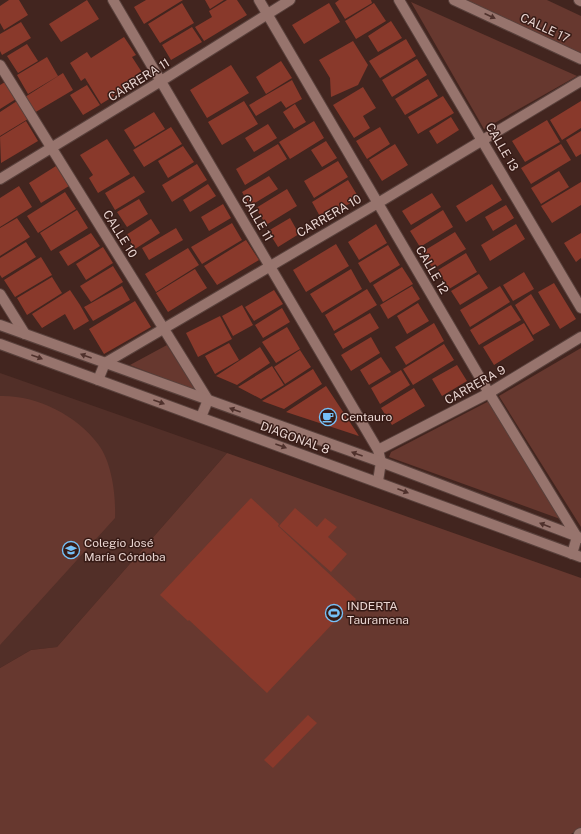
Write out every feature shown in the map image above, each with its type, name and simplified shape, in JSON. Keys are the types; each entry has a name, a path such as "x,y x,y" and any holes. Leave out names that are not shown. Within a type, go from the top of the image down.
{"street":[{"name":"CALLE 11","path":"113,0 378,450 381,462"},
{"name":"CALLE 12","path":"259,0 489,393 579,538"},
{"name":"CARRERA 11","path":"0,179 161,82 267,13 290,0"},
{"name":"CALLE 13","path":"399,0 483,139 581,308"},
{"name":"CALLE 17","path":"454,0 581,59"},
{"name":"CALLE 10","path":"0,65 208,400"},
{"name":"CARRERA 10","path":"105,363 378,203 581,81"},
{"path":"0,294 25,334"},
{"name":"DIAGONAL 8","path":"0,325 381,462 579,538"},
{"name":"CARRERA 9","path":"378,450 489,393 581,338"},
{"name":"DIAGONAL 8","path":"0,344 378,481 576,556"},
{"path":"98,380 105,363"},
{"path":"201,417 208,400"},
{"path":"378,481 381,462"},
{"path":"576,556 579,538"}],"shaded area":[{"path":"459,0 547,0 581,16 581,56"},
{"path":"411,2 577,76 484,129"},
{"path":"167,345 196,391 130,365"},
{"path":"581,348 581,527 499,396"},
{"name":"Colegio José María Córdoba","path":"0,373 227,453 57,647 31,650 0,668"},
{"path":"0,396 28,399 41,403 67,416 79,424 89,434 103,451 107,460 114,490 115,518 0,645"},
{"path":"491,400 563,520 389,457 391,452"},
{"name":"INDERTA Tauramena","path":"227,453 581,578 581,828 571,834 0,834 0,668 31,650 57,647"}],"building":[{"path":"9,0 19,0 28,15 4,30 0,23 0,6"},
{"path":"87,0 99,19 61,42 49,24"},
{"path":"146,0 183,0 144,24 134,7"},
{"path":"205,0 224,0 210,9"},
{"path":"227,0 237,0 247,15 204,41 195,27 212,17 209,11"},
{"path":"339,0 371,0 372,3 345,19 335,3"},
{"path":"182,3 194,23 160,43 148,24"},
{"path":"329,3 340,22 304,44 292,25"},
{"path":"374,3 386,21 356,39 345,21"},
{"path":"391,21 402,38 378,52 368,36"},
{"path":"21,22 31,38 2,55 0,51 0,34"},
{"path":"192,27 202,42 171,60 162,45"},
{"path":"124,37 136,55 132,57 145,77 101,104 85,78 81,81 70,63 87,52 91,58"},
{"path":"406,39 416,56 380,78 369,61"},
{"path":"353,41 368,65 358,85 331,97 330,78 319,60"},
{"path":"27,44 38,61 18,73 7,56"},
{"path":"47,57 58,76 28,94 17,75"},
{"path":"417,59 427,75 392,97 382,80"},
{"path":"281,61 292,78 266,94 256,77"},
{"path":"231,65 249,93 207,118 190,90"},
{"path":"63,73 73,90 34,113 25,97"},
{"path":"428,79 438,96 405,115 395,99"},
{"path":"292,80 302,99 286,108 281,101 256,116 249,105"},
{"path":"5,82 16,99 0,109 0,85"},
{"path":"87,85 100,105 83,115 70,95"},
{"path":"363,87 376,108 363,116 370,128 354,138 333,105"},
{"path":"443,96 454,113 418,134 408,117"},
{"path":"17,101 28,119 0,136 0,112"},
{"path":"244,101 258,124 222,145 208,122"},
{"path":"581,101 581,128 562,140 550,120"},
{"path":"295,104 306,122 294,129 283,112"},
{"path":"154,112 165,129 135,147 124,130"},
{"path":"451,117 459,130 437,144 429,131"},
{"path":"547,120 560,142 525,162 512,141"},
{"path":"26,121 38,141 1,163 0,137"},
{"path":"314,121 324,138 290,159 279,142"},
{"path":"268,124 277,138 254,152 245,138"},
{"path":"171,127 182,144 144,167 133,150"},
{"path":"380,127 390,144 367,159 356,141"},
{"path":"581,131 581,154 576,157 566,140"},
{"path":"107,139 130,174 98,193 89,178 93,175 80,155"},
{"path":"326,141 337,158 322,167 311,150"},
{"path":"278,144 287,159 245,185 236,169"},
{"path":"395,144 408,165 382,181 369,160"},
{"path":"561,144 571,160 531,184 521,168"},
{"path":"183,146 194,162 168,178 158,161"},
{"path":"338,161 348,177 314,198 304,181"},
{"path":"197,164 207,180 172,202 162,185"},
{"path":"56,166 69,186 41,203 29,183"},
{"path":"559,171 569,187 541,204 531,188"},
{"path":"134,176 145,192 115,210 105,193"},
{"path":"269,176 278,189 250,206 242,192"},
{"path":"348,180 359,198 322,220 312,202"},
{"path":"581,182 581,205 552,223 541,206"},
{"path":"208,184 216,196 190,212 183,200"},
{"path":"492,184 502,200 466,222 456,206"},
{"path":"19,186 32,207 0,227 0,198"},
{"path":"287,189 297,206 266,225 256,208"},
{"path":"65,192 76,209 38,233 27,216"},
{"path":"432,193 441,207 411,225 402,211"},
{"path":"139,199 148,214 127,227 117,212"},
{"path":"223,204 231,218 209,231 201,217"},
{"path":"506,205 514,218 493,231 485,217"},
{"path":"77,210 88,228 51,251 40,233"},
{"path":"443,210 453,227 420,247 410,231"},
{"path":"17,218 30,237 0,256 0,228"},
{"path":"290,218 299,234 278,247 268,231"},
{"path":"151,219 160,233 135,249 126,235"},
{"path":"232,223 242,240 202,264 191,247"},
{"path":"376,224 387,243 359,260 348,242"},
{"path":"516,224 525,239 490,261 481,245"},
{"path":"176,228 183,240 149,260 142,248"},
{"path":"455,232 466,249 433,269 422,252"},
{"path":"91,233 100,246 68,266 59,252"},
{"path":"581,233 581,258 576,262 564,243"},
{"path":"246,240 259,260 217,285 204,266"},
{"path":"26,242 36,257 2,278 0,275 0,258"},
{"path":"336,244 349,266 306,292 293,270"},
{"path":"388,245 400,265 370,283 358,263"},
{"path":"103,247 113,263 86,280 76,264"},
{"path":"188,248 199,265 156,292 145,274"},
{"path":"466,253 477,272 449,289 438,270"},
{"path":"41,257 52,275 15,297 4,280"},
{"path":"113,266 123,282 91,302 80,286"},
{"path":"402,267 413,284 383,302 373,285"},
{"path":"195,269 207,288 168,312 156,293"},
{"path":"351,269 362,289 322,313 310,294"},
{"path":"524,272 534,289 513,301 503,285"},
{"path":"479,274 488,288 460,305 451,291"},
{"path":"52,277 62,293 27,315 17,298"},
{"path":"554,283 576,319 560,329 538,292"},
{"path":"122,286 130,300 93,321 84,307"},
{"path":"412,286 420,299 388,319 380,305"},
{"path":"500,286 510,302 470,327 460,310"},
{"path":"367,289 377,305 334,331 325,315"},
{"path":"70,290 89,321 74,330 65,314 42,328 32,314"},
{"path":"274,290 283,304 254,321 245,307"},
{"path":"531,294 550,325 533,335 515,305"},
{"path":"135,301 151,327 104,354 89,329"},
{"path":"418,303 429,321 407,334 397,316"},
{"path":"242,305 253,325 233,336 222,316"},
{"path":"511,305 521,320 479,345 470,330"},
{"path":"282,308 290,322 263,338 255,325"},
{"path":"370,313 379,328 343,349 334,334"},
{"path":"220,316 232,339 198,357 186,333"},
{"path":"434,323 444,341 406,365 395,347"},
{"path":"524,323 534,340 494,365 483,347"},
{"path":"287,327 300,349 276,363 262,342"},
{"path":"371,337 380,353 351,371 341,355"},
{"path":"229,343 239,360 215,374 205,356"},
{"path":"444,344 454,360 413,385 403,369"},
{"path":"260,347 270,363 237,385 216,376"},
{"path":"300,350 311,367 285,384 274,367"},
{"path":"381,357 391,372 369,385 360,370"},
{"path":"457,365 467,381 442,396 432,379"},
{"path":"272,366 284,385 261,399 238,387"},
{"path":"313,369 322,384 284,409 262,401"},
{"path":"401,370 410,385 380,404 371,388"},
{"path":"326,386 359,436 286,412"},
{"path":"414,388 425,406 392,425 381,408"},
{"path":"251,498 279,524 278,526 356,599 267,693 160,595"},
{"path":"295,508 317,527 325,518 337,527 328,537 347,554 331,572 279,526"},
{"path":"308,715 317,723 273,768 264,760"}],"place":[{"name":"Centauro","path":"328,417"},
{"name":"Colegio José María Córdoba","path":"71,550"},
{"name":"INDERTA Tauramena","path":"334,613"}]}
